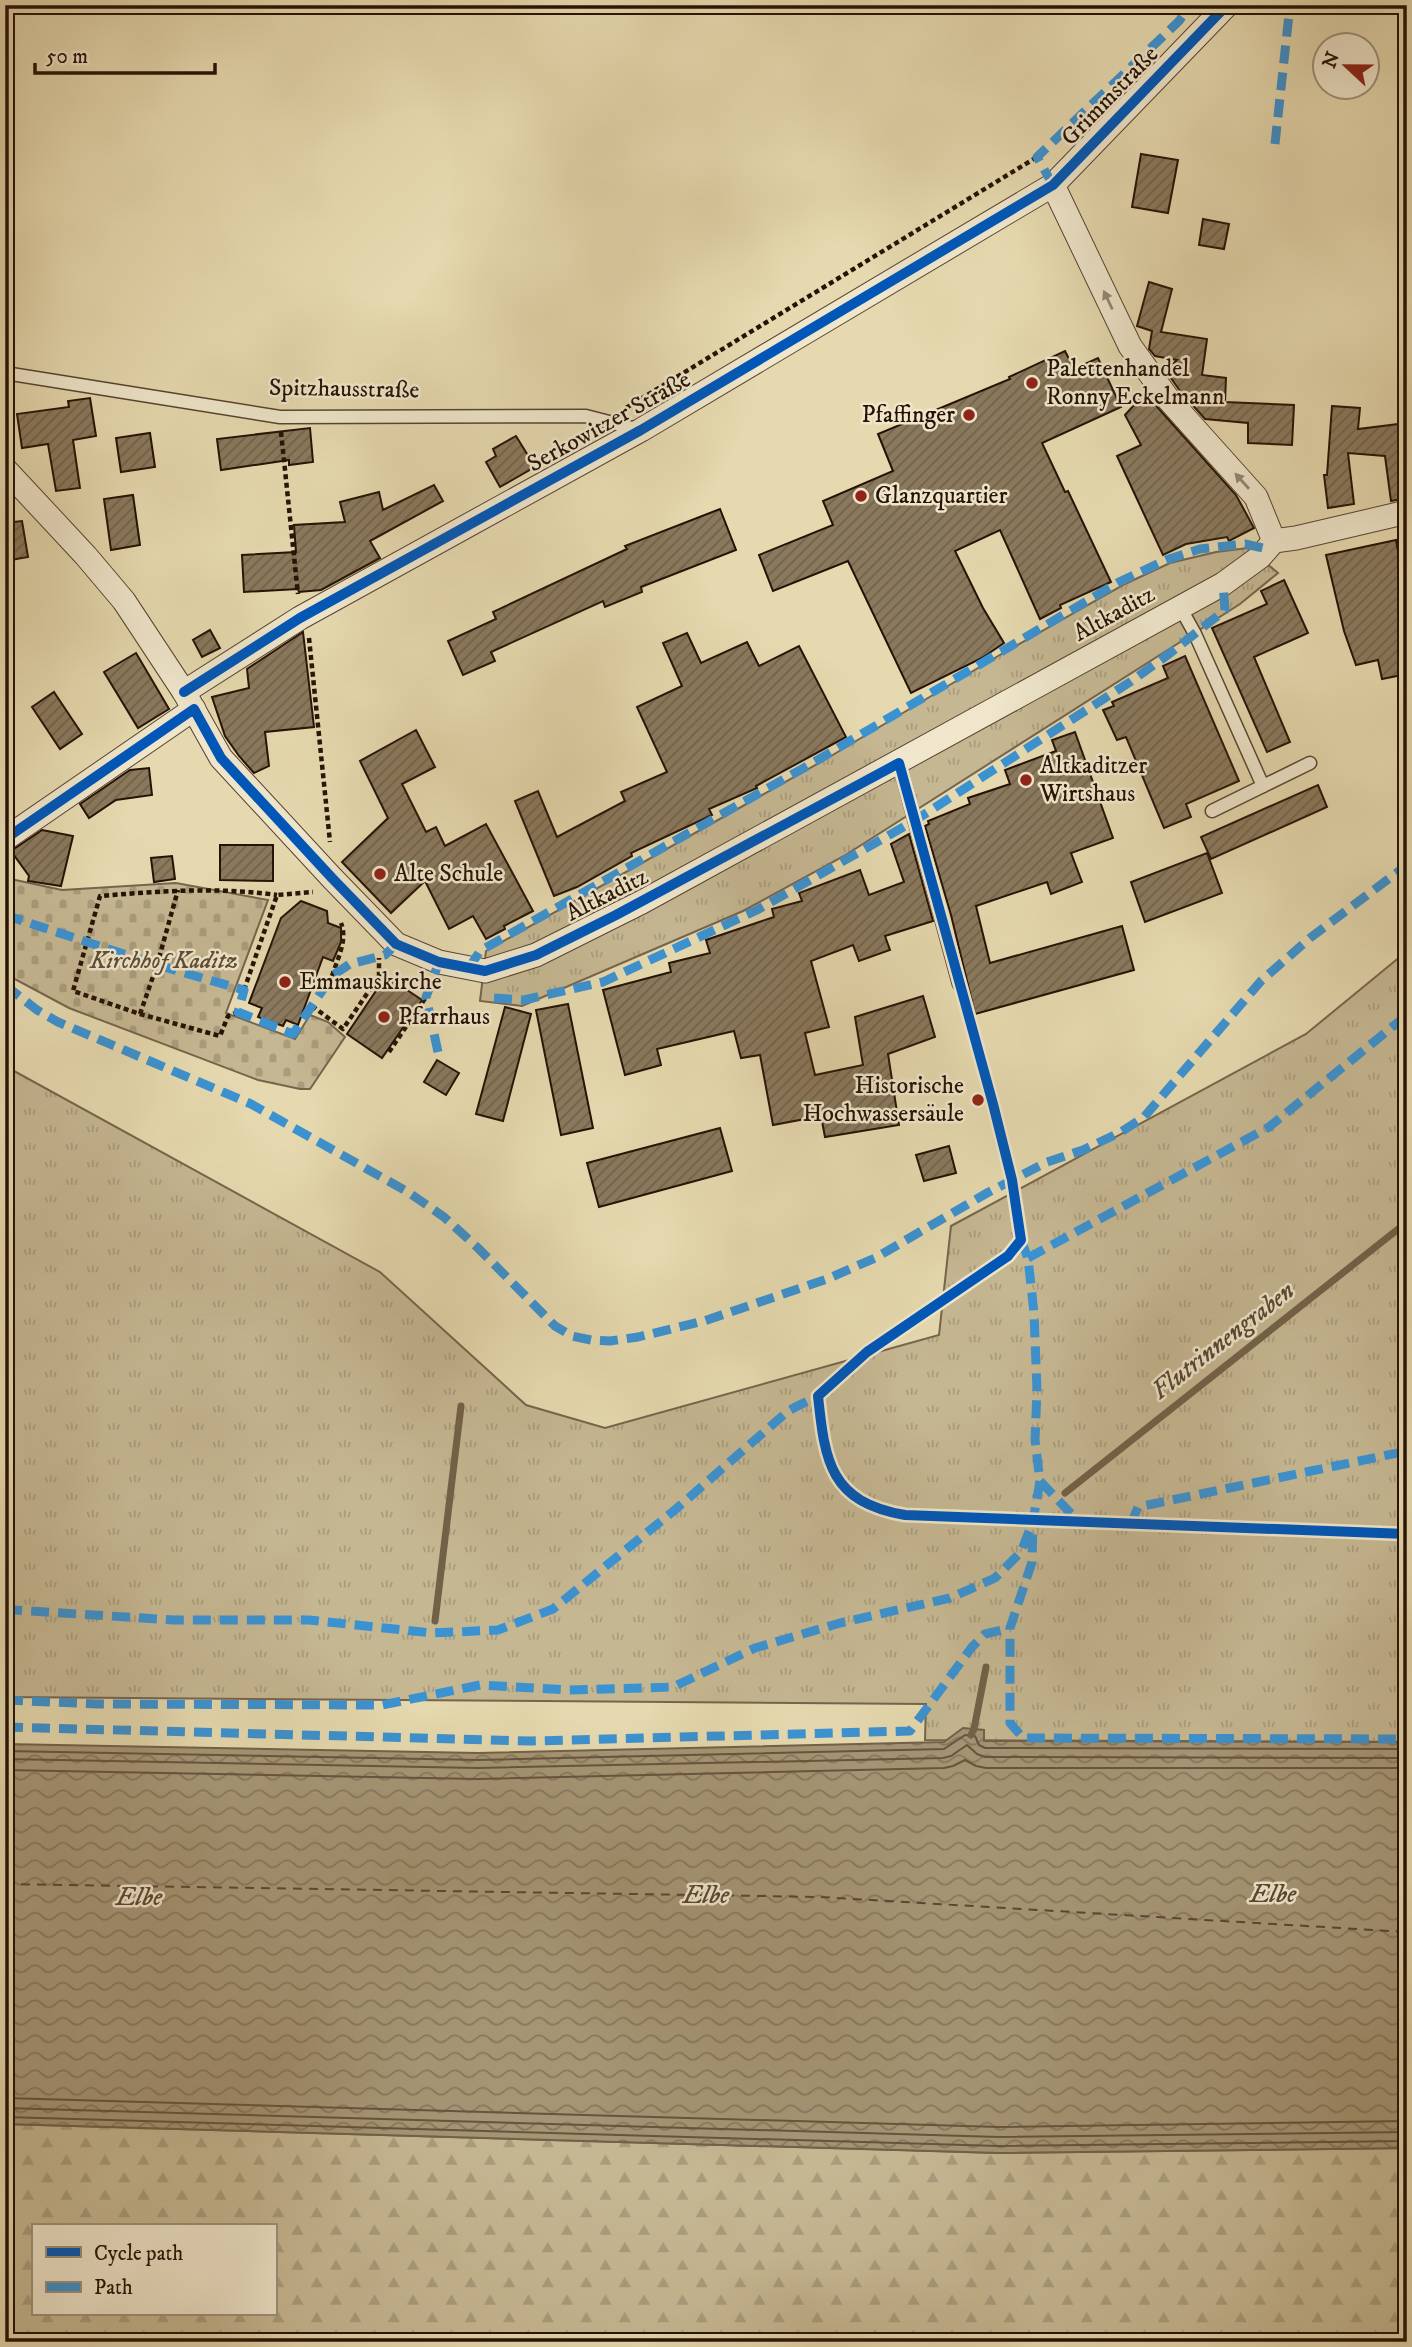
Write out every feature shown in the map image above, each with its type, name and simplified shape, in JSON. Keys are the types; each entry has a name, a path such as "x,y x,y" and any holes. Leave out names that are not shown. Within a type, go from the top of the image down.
{"street":[{"name":"Grimmstraße","path":"1053,185 1227,5"},
{"name":"Serkowitzer Straße","path":"5,839 300,618 641,430 1053,185"},
{"path":"1053,185 1130,346 1169,400 1256,496 1274,541 1407,512"},
{"path":"5,469 124,601 189,701"},
{"name":"Altkaditz","path":"189,701 221,758 396,944 439,962 485,971 536,955 616,915 899,763 1232,578 1260,557 1274,541"}],"lane":[{"name":"Spitzhausstraße","path":"5,373 280,417 586,416 641,430"},
{"path":"1180,607 1263,786"},
{"path":"899,763 959,984"},
{"path":"1212,811 1310,763"}],"path":[{"path":"604,421 1037,157"},
{"path":"140,1014 178,890"},
{"path":"238,1012 228,1016 220,1036 140,1014 73,991 100,896 178,890 277,895 317,892"},
{"path":"244,990 277,895"},
{"path":"332,976 343,941 343,926 337,918"},
{"path":"312,1006 343,1029 379,975 379,957"},
{"path":"389,1052 426,997"}],"green space":[{"path":"1248,548 1278,573 1240,604 844,856 743,911 522,1006 480,1001 486,951 826,759 1125,584 1170,563 1216,552"},
{"name":"Kirchhof Kaditz","path":"6,878 62,890 176,883 268,900 226,1013 295,1039 310,1015 328,1022 345,1037 310,1089 300,1089 258,1080 69,1008 7,975"},
{"path":"1407,951 1407,1742 925,1740 926,1704 5,1697 5,1066 380,1272 526,1405 605,1428 939,1335 951,1226 1306,1034"},
{"path":"5,2124 999,2153 1407,2148 1407,2342 5,2342"}],"water":[{"name":"Elbe","path":"963,1728 984,1730 984,1741 1407,1742 1407,2148 999,2153 5,2124 5,1744 478,1753 944,1742"}],"building":[{"path":"1141,154 1178,160 1168,213 1132,207"},
{"path":"1203,219 1229,224 1224,249 1199,245"},
{"path":"1149,282 1172,289 1161,332 1207,339 1202,375 1226,378 1225,402 1294,405 1292,445 1248,443 1248,423 1205,419 1180,391 1166,371 1177,360 1155,356 1149,349 1152,331 1137,326"},
{"path":"1065,351 1074,369 1098,358 1121,407 1042,443 1111,582 1060,605 1061,608 1040,619 1000,530 955,551 1004,643 982,658 911,693 848,561 773,591 759,555 833,525 823,501 893,471 878,434 1010,379 1009,377"},
{"path":"1146,392 1236,495 1254,528 1229,541 1227,537 1186,544 1163,555 1117,456 1141,445 1125,415"},
{"path":"90,398 96,436 73,440 80,488 56,491 48,444 22,448 17,414 69,407 68,401"},
{"path":"1332,406 1360,408 1358,429 1407,423 1407,498 1391,501 1385,456 1348,453 1354,504 1328,508 1324,475 1327,475"},
{"path":"310,428 313,462 289,465 289,460 221,470 217,439"},
{"path":"150,433 155,467 121,472 116,438"},
{"path":"516,436 535,467 500,487 486,462 496,456 493,449"},
{"path":"434,485 443,501 370,541 380,558 321,590 244,592 242,555 296,552 294,525 345,522 340,502 379,492 383,510"},
{"path":"133,495 140,545 111,550 104,499"},
{"path":"720,509 736,550 641,587 642,592 605,607 603,601 491,652 495,661 463,675 448,641 496,619 493,612 627,549 625,546"},
{"path":"22,521 28,557 5,561 5,523"},
{"path":"1396,540 1407,603 1407,674 1382,679 1378,660 1356,665 1344,631 1326,555"},
{"path":"1284,580 1308,633 1254,657 1290,742 1267,752 1212,628 1267,604 1261,591"},
{"path":"210,630 220,648 202,657 193,640"},
{"path":"303,632 314,727 265,732 269,766 254,773 225,736 212,697 249,688 247,669"},
{"path":"687,633 701,663 747,642 759,666 799,646 846,737 756,786 757,788 709,809 712,815 631,853 632,856 577,887 554,896 515,801 538,791 557,837 625,801 621,792 667,772 637,707 682,686 663,643"},
{"path":"136,653 169,709 138,728 104,672"},
{"path":"1185,656 1239,781 1186,804 1191,817 1164,828 1126,737 1117,740 1103,710 1114,706 1112,702 1168,678 1163,666"},
{"path":"54,692 82,734 60,749 32,707"},
{"path":"416,730 435,767 402,784 426,832 436,827 445,846 486,824 533,911 486,939 473,916 449,929 425,881 391,913 342,862 388,818 360,761"},
{"path":"1075,732 1113,838 1071,853 1082,882 1051,894 1047,882 976,906 990,963 1122,926 1134,970 975,1014 951,915 925,826 929,824 928,821 970,804 968,798 1010,784 1005,770 1056,751 1052,740"},
{"path":"149,768 152,795 116,800 89,818 80,804 130,770"},
{"path":"1318,785 1327,807 1211,859 1201,837"},
{"path":"42,830 73,836 61,886 28,881 29,876 11,851"},
{"path":"909,834 933,921 885,936 890,950 859,961 853,945 811,961 829,1027 805,1033 815,1075 863,1065 855,1017 923,996 935,1037 888,1054 899,1125 825,1137 821,1116 773,1125 760,1055 741,1058 734,1031 657,1049 661,1065 625,1075 603,990 671,972 669,963 710,953 706,940 774,917 772,909 802,901 799,893 860,870 869,895 904,882 891,844"},
{"path":"220,845 273,845 273,881 220,880"},
{"path":"1207,853 1222,893 1145,922 1131,882"},
{"path":"172,856 175,879 154,882 151,858"},
{"name":"Emmauskirche","path":"301,901 327,911 328,923 341,928 341,942 333,961 323,957 298,1025 286,1020 283,1026 258,1017 262,1008 249,1003 281,918"},
{"name":"Pfarrhaus","path":"386,976 422,1000 382,1058 347,1034"},
{"path":"568,1004 593,1128 561,1135 536,1010"},
{"path":"505,1007 531,1014 503,1121 476,1114"},
{"path":"437,1060 459,1073 446,1095 424,1082"},
{"path":"720,1128 732,1171 599,1207 587,1163"},
{"path":"949,1146 956,1173 924,1181 916,1155"}],"waterway":[{"name":"Flutrinnengraben","path":"1065,1493 1407,1222"},
{"path":"435,1621 461,1406"},
{"path":"971,1735 986,1667"}],"ferry route":[{"path":"5,1884 821,1897 1407,1932"}],"marked path":[{"path":"1053,185 1037,157 1179,21 1191,5"},
{"path":"1275,144 1290,5"},
{"path":"469,968 480,951 816,761 1119,582 1166,560 1200,549 1245,544 1267,549"},
{"path":"494,998 524,1000 603,982 757,910 914,821 1169,654 1225,610 1223,584"},
{"path":"5,985 37,1010 58,1022 251,1104 408,1192 444,1217 555,1326 572,1336 610,1341 704,1321 827,1279 875,1258 987,1193 1047,1162 1083,1150 1121,1132 1144,1117 1261,981 1310,938 1407,865"},
{"path":"5,915 157,965 244,990 238,1012 293,1034 332,976 350,964 385,955 396,944"},
{"path":"438,1052 426,997 439,962"},
{"path":"1028,1258 1269,1127 1407,1015"},
{"path":"1021,1240 1028,1258 1034,1313 1037,1390 1035,1440 1040,1481 1033,1521 1032,1562 1010,1628 1010,1723 1023,1738 1407,1739"},
{"path":"5,1606 14,1610 174,1620 309,1620 432,1633 498,1630 553,1609 676,1509 787,1412 823,1392"},
{"path":"1131,1524 1138,1507 1407,1451"},
{"path":"1040,1481 1080,1523"},
{"path":"5,1700 98,1704 382,1705 480,1685 569,1690 673,1687 755,1648 840,1623 950,1598 995,1578 1021,1552 1033,1521"},
{"path":"5,1727 531,1741 910,1731 972,1647 985,1634 1010,1628"}],"cycle path":[{"path":"184,692 300,618 641,430 1053,185 1227,5"},
{"path":"5,839 194,709 221,758 396,944 439,962 485,971 536,955 616,915 899,763 993,1104 1012,1180 1021,1240 1008,1256 867,1352 818,1396 824,1441 836,1475 846,1489 861,1500 880,1509 905,1515 1407,1534"}],"place":[{"name":"Palettenhandel Ronny Eckelmann","path":"1032,383"},
{"name":"Pfaffinger","path":"969,415"},
{"name":"Glanzquartier","path":"861,496"},
{"name":"Altkaditzer Wirtshaus","path":"1026,780"},
{"name":"Alte Schule","path":"380,874"},
{"name":"Emmauskirche","path":"285,982"},
{"name":"Pfarrhaus","path":"384,1017"},
{"name":"Historische Hochwassersäule","path":"978,1100"}]}
